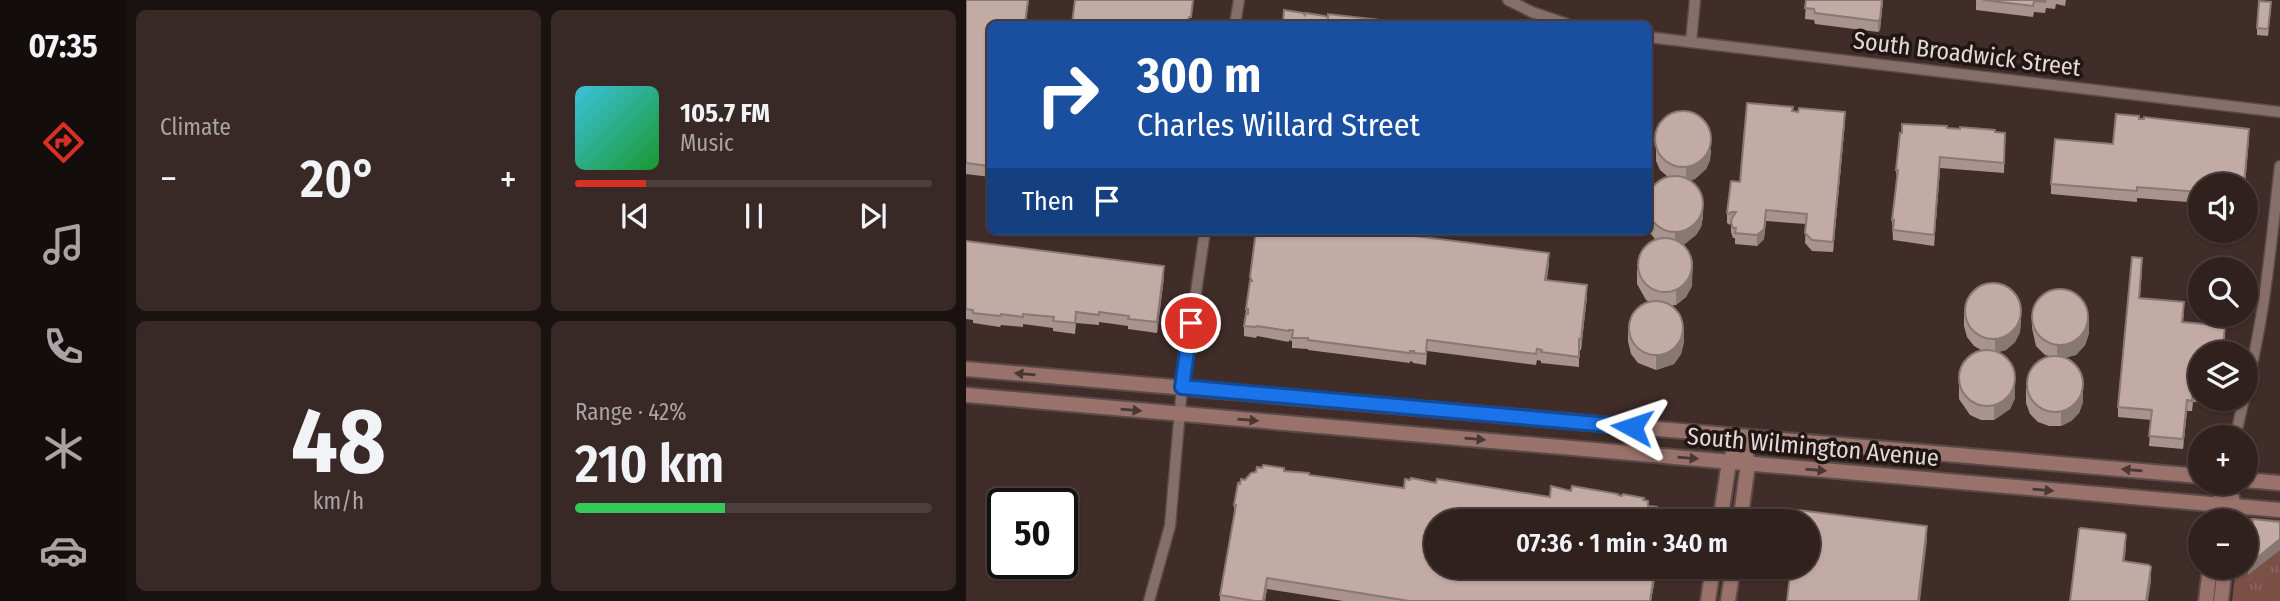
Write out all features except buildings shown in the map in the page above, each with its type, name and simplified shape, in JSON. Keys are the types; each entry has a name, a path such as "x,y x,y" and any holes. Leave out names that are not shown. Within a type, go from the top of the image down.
{"main road":[{"name":"South Wilmington Avenue","path":"966,369 2188,475"},
{"name":"South Wilmington Avenue","path":"966,395 2280,510"},
{"path":"1722,509 1729,462 1742,437"},
{"path":"1742,437 1748,464 1742,509"},
{"path":"2258,481 2280,483"},
{"path":"2218,509 2223,495"},
{"path":"2231,495 2233,509"},
{"path":"1708,601 1711,579"},
{"path":"1728,601 1731,579"},
{"path":"2206,601 2209,579"},
{"path":"2221,601 2224,579"}],"street":[{"path":"1236,21 1239,0"},
{"path":"1508,0 1558,21"},
{"path":"1690,42 1695,0"},
{"name":"South Broadwick Street","path":"1652,37 2280,112"},
{"path":"2257,341 2280,166"},
{"path":"1149,601 1170,526 1182,387 1204,235"}],"green space":[{"path":"2258,519 2280,520 2280,601 2232,601 2235,579 2258,579"}],"route":[{"path":"1191,323 1182,387 1632,427"}]}
